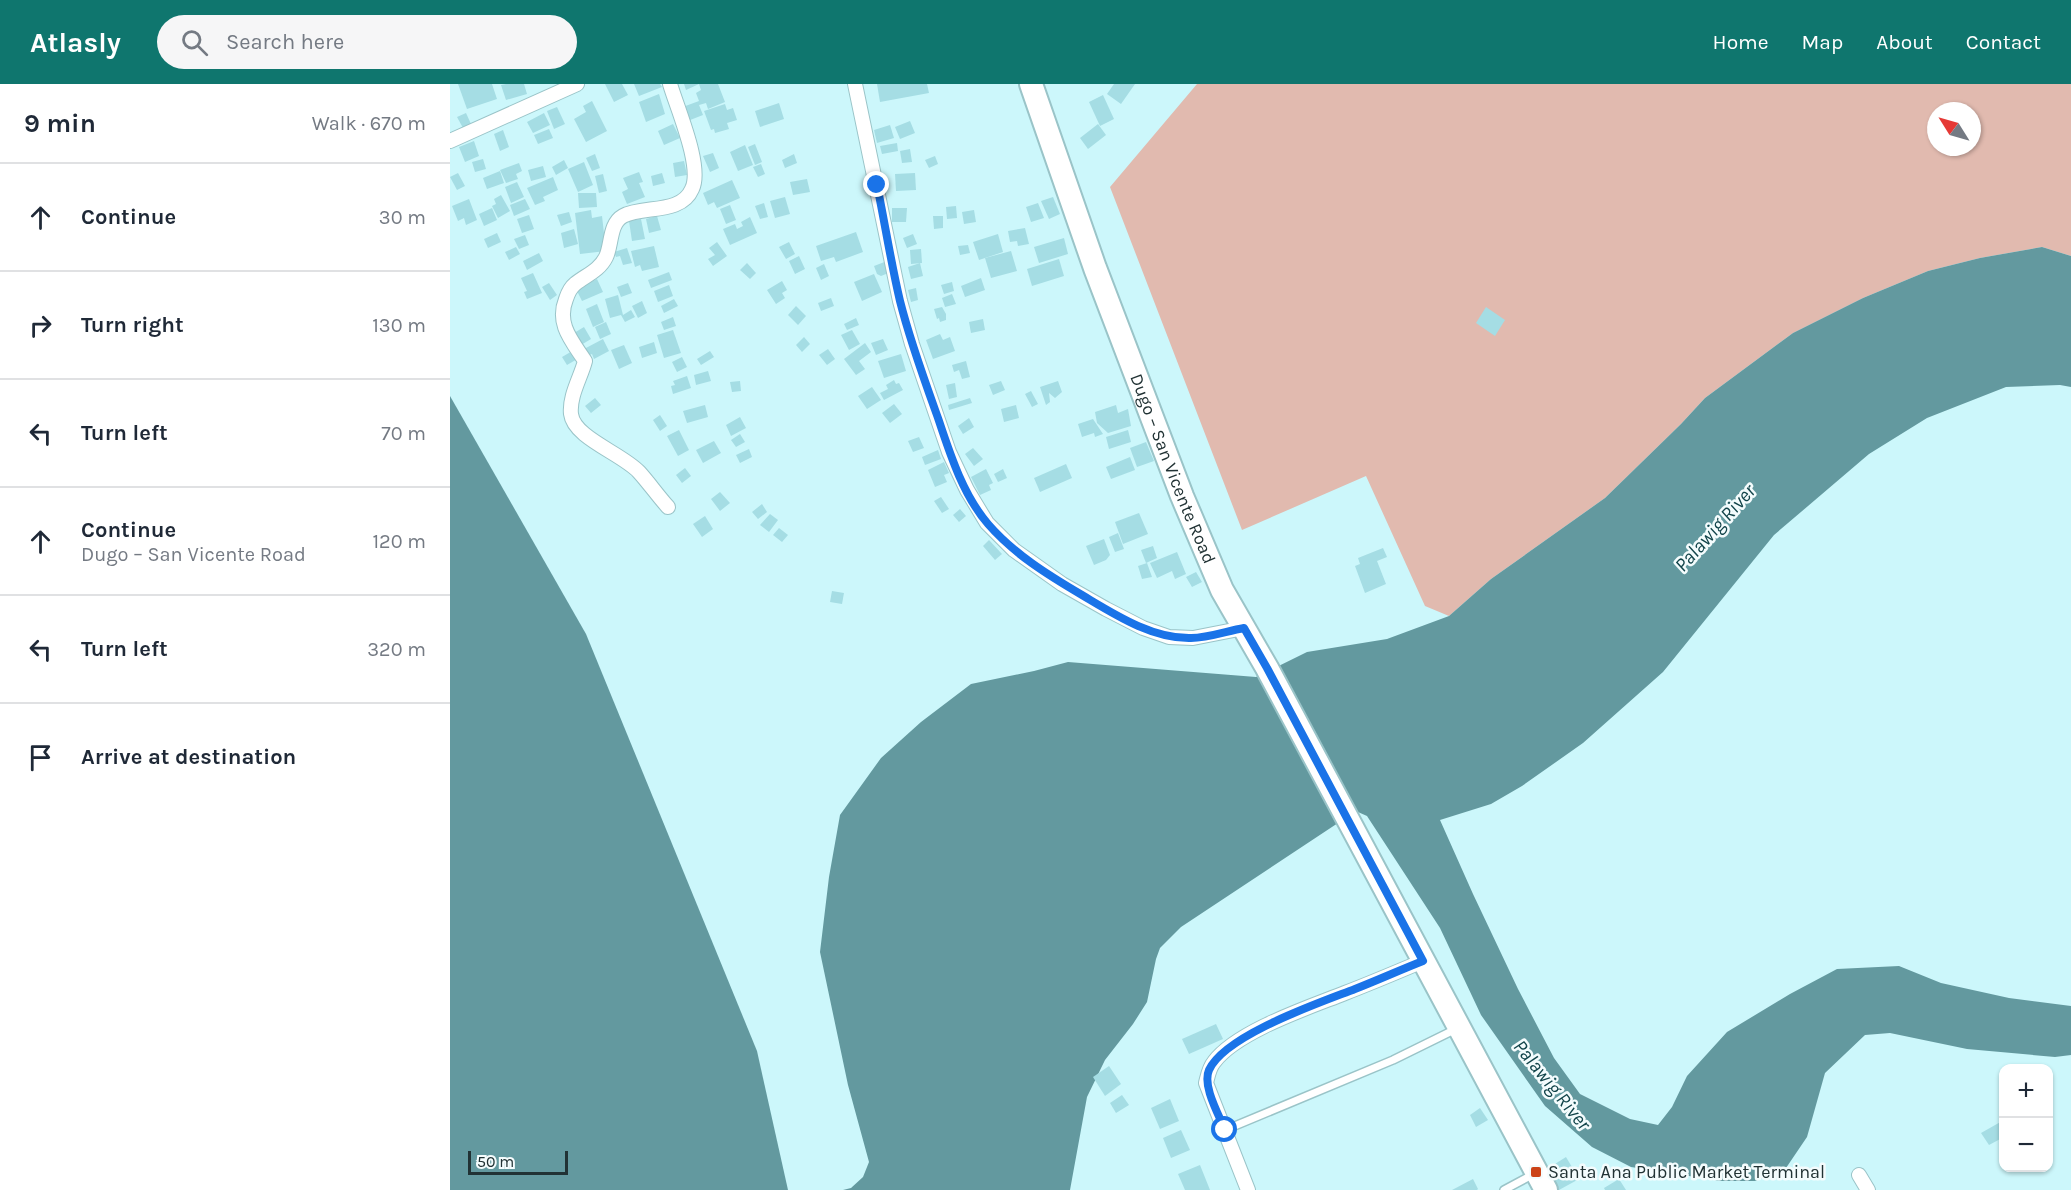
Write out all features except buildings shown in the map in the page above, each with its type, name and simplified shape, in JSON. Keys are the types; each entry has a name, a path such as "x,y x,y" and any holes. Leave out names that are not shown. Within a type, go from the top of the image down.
{"main road":[{"name":"Dugo – San Vicente Road","path":"1031,84 1095,268 1182,496 1222,590 1267,668 1541,1181"}],"street":[{"path":"450,141 577,84"},
{"path":"668,507 639,471 576,429 571,414 572,398 585,361 564,329 562,316 569,291 575,284 594,272 606,257 613,231 620,218 630,212 677,204 692,190 696,175 692,155 670,84"},
{"path":"855,84 898,291 912,344 950,452 967,490 987,523 1014,550 1062,584 1143,628 1170,637 1193,638 1244,628"},
{"path":"1248,1190 1206,1083 1209,1071 1216,1060 1233,1045 1257,1031 1299,1011 1423,961"},
{"path":"1859,1175 1868,1190"}],"lane":[{"path":"1225,1130 1393,1060 1459,1027"},
{"path":"1504,1190 1541,1181"}],"shaded area":[{"path":"1197,84 2071,84 2071,256 2042,247 1980,258 1928,271 1863,298 1793,333 1705,398 1605,498 1491,579 1449,616 1425,606 1366,476 1242,530 1110,187"}],"water":[{"name":"Palawig River","path":"2042,247 2071,256 2071,387 2060,385 2006,387 1927,418 1869,454 1774,535 1663,672 1583,743 1522,786 1491,804 1440,820 1518,989 1554,1058 1580,1094 1630,1119 1658,1125 1672,1107 1687,1076 1727,1032 1837,969 1899,966 1941,983 2009,998 2071,1006 2071,1055 2055,1057 1967,1049 1890,1033 1865,1035 1825,1073 1807,1137 1786,1168 1755,1181 1721,1181 1631,1167 1592,1147 1545,1106 1481,1015 1440,928 1367,816 1358,812 1181,927 1160,948 1147,1002 1105,1060 1087,1097 1070,1190 843,1190 851,1188 863,1177 869,1162 848,1085 820,952 829,877 840,815 881,758 921,722 971,684 1068,662 1256,677 1307,652 1387,639 1449,616 1491,579 1605,498 1705,398 1793,333 1863,298 1928,271 1980,258"},
{"path":"450,396 586,634 757,1051 788,1190 450,1190"}],"place":[{"name":"Santa Ana Public Market Terminal","path":"1536,1172"}],"route":[{"path":"877,185 900,302 912,344 950,452 967,490 987,523 1014,550 1062,584 1143,628 1170,637 1193,638 1244,628 1423,961 1299,1011 1233,1045 1216,1060 1209,1071 1206,1083 1225,1130"}]}
